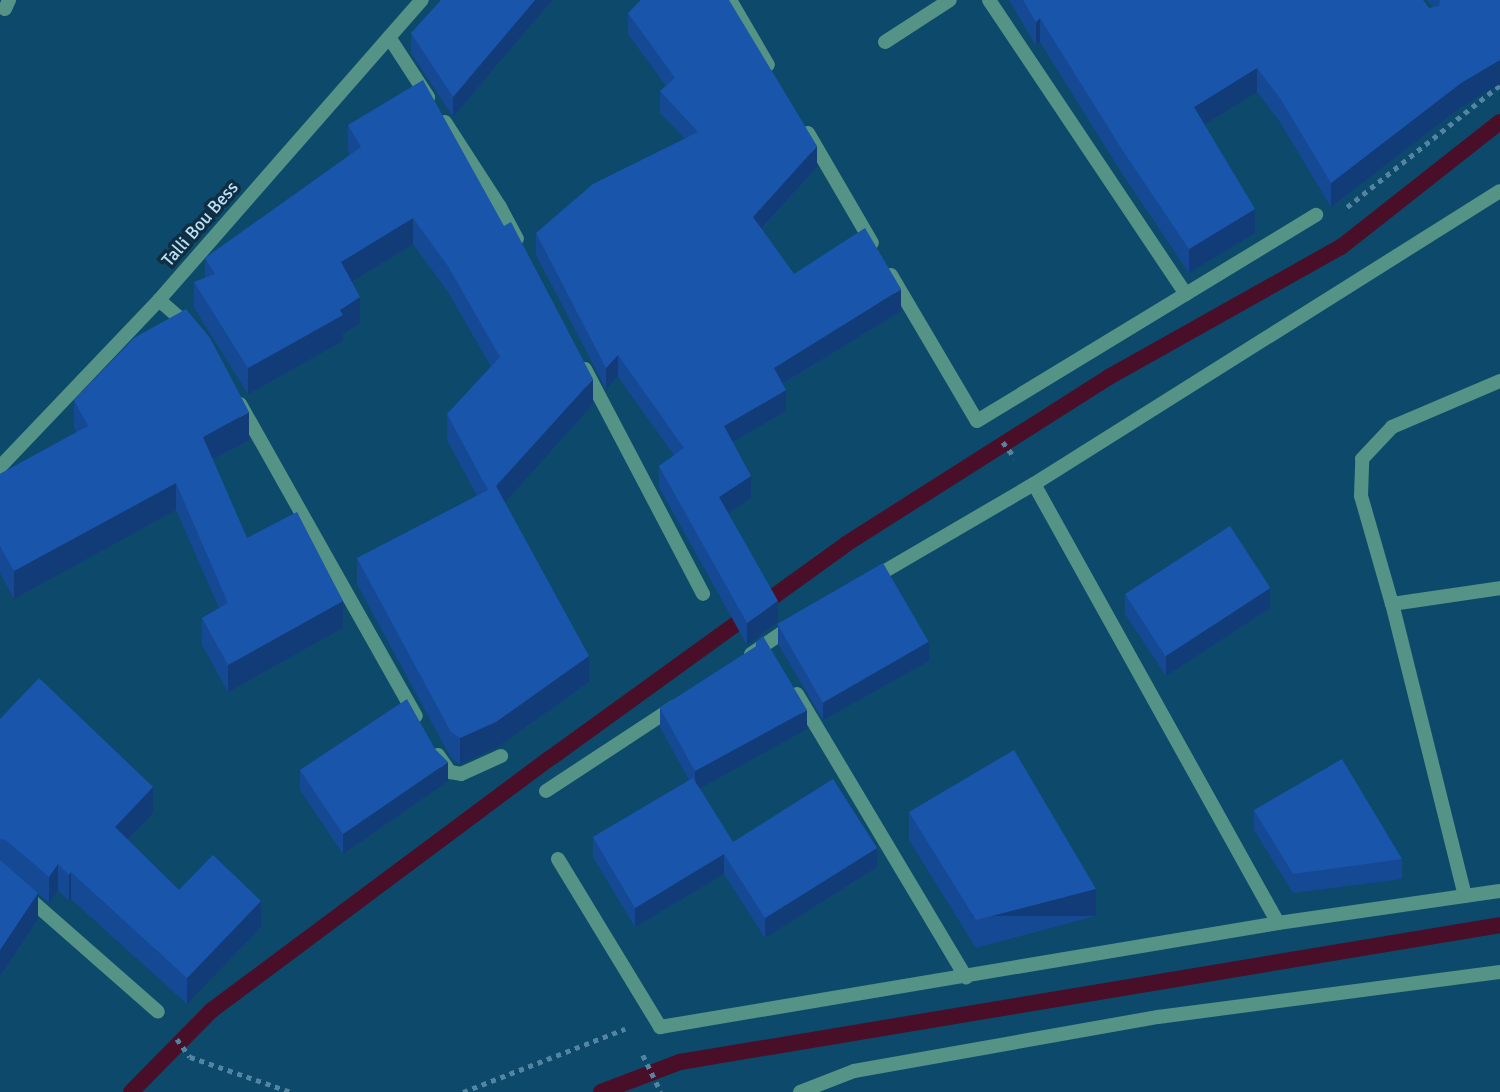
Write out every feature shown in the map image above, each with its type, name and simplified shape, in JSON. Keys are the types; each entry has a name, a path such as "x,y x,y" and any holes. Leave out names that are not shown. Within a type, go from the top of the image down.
{"street":[{"name":"Talli Bou Bess","path":"0,466 159,300 422,0"},
{"path":"730,0 779,84"},
{"path":"885,42 950,0"},
{"path":"989,0 1186,294"},
{"path":"389,37 500,207 526,255"},
{"path":"800,120 977,421 1316,215"},
{"path":"859,587 1034,484 1500,191"},
{"path":"159,300 201,337"},
{"path":"576,352 703,594"},
{"path":"1465,897 1392,604 1361,496 1362,459 1392,427 1500,381"},
{"path":"233,390 443,764 450,772 461,774 501,756"},
{"path":"1034,484 1278,923"},
{"path":"1392,604 1500,588"},
{"path":"742,662 769,648 812,614"},
{"path":"787,677 966,978"},
{"path":"546,791 684,700"},
{"path":"558,859 660,1027 966,978 1278,923 1500,891"},
{"path":"0,873 158,1012"},
{"path":"800,1092 854,1071 1157,1017 1500,972"}],"path":[{"path":"1316,215 1323,219 1335,217 1500,85"},
{"path":"463,1092 630,1027"},
{"path":"640,1049 661,1092"},
{"path":"190,1057 291,1092"}],"building":[{"path":"441,0 535,0 453,97 411,33"},
{"path":"641,0 729,0 817,146 753,217 794,274 865,228 901,289 774,368 786,390 724,426 751,476 719,497 778,601 747,623 659,466 684,448 618,355 606,368 536,233 593,184 698,132 660,91 675,78 628,13"},
{"path":"1023,0 1423,0 1429,8 1439,6 1440,0 1500,0 1500,60 1461,83 1331,183 1280,98 1257,68 1194,107 1255,209 1189,249 1123,151 1040,18 1036,22"},
{"path":"423,80 504,226 511,222 593,379 496,486 589,656 496,722 460,738 451,732 357,558 488,490 447,414 500,357 448,266 413,218 341,262 360,297 340,310 343,315 248,368 194,282 215,274 205,258 361,147 348,125"},
{"path":"186,309 210,338 249,412 203,437 247,538 297,512 343,601 228,665 202,618 228,603 176,483 14,571 0,546 0,474 88,426 74,400 134,338"},
{"path":"1230,526 1270,588 1165,656 1125,594"},
{"path":"883,563 928,642 823,703 777,624"},
{"path":"763,636 807,710 695,771 660,708 758,645 756,642"},
{"path":"39,678 153,787 115,827 179,890 213,855 261,901 187,978 71,872 69,875 58,864 49,877 6,840 0,839 0,719"},
{"path":"407,699 435,749 448,762 343,834 300,770"},
{"path":"1014,750 1096,889 976,920 909,812"},
{"path":"1342,759 1402,859 1293,874 1254,810"},
{"path":"693,778 733,842 833,779 877,848 765,918 724,854 635,908 593,837"},
{"path":"0,860 38,893 0,950"}],"waterway":[{"path":"131,1092 212,1010 552,757 846,544 1109,377 1341,247 1500,122"},
{"path":"601,1092 680,1062 1500,925"}]}
